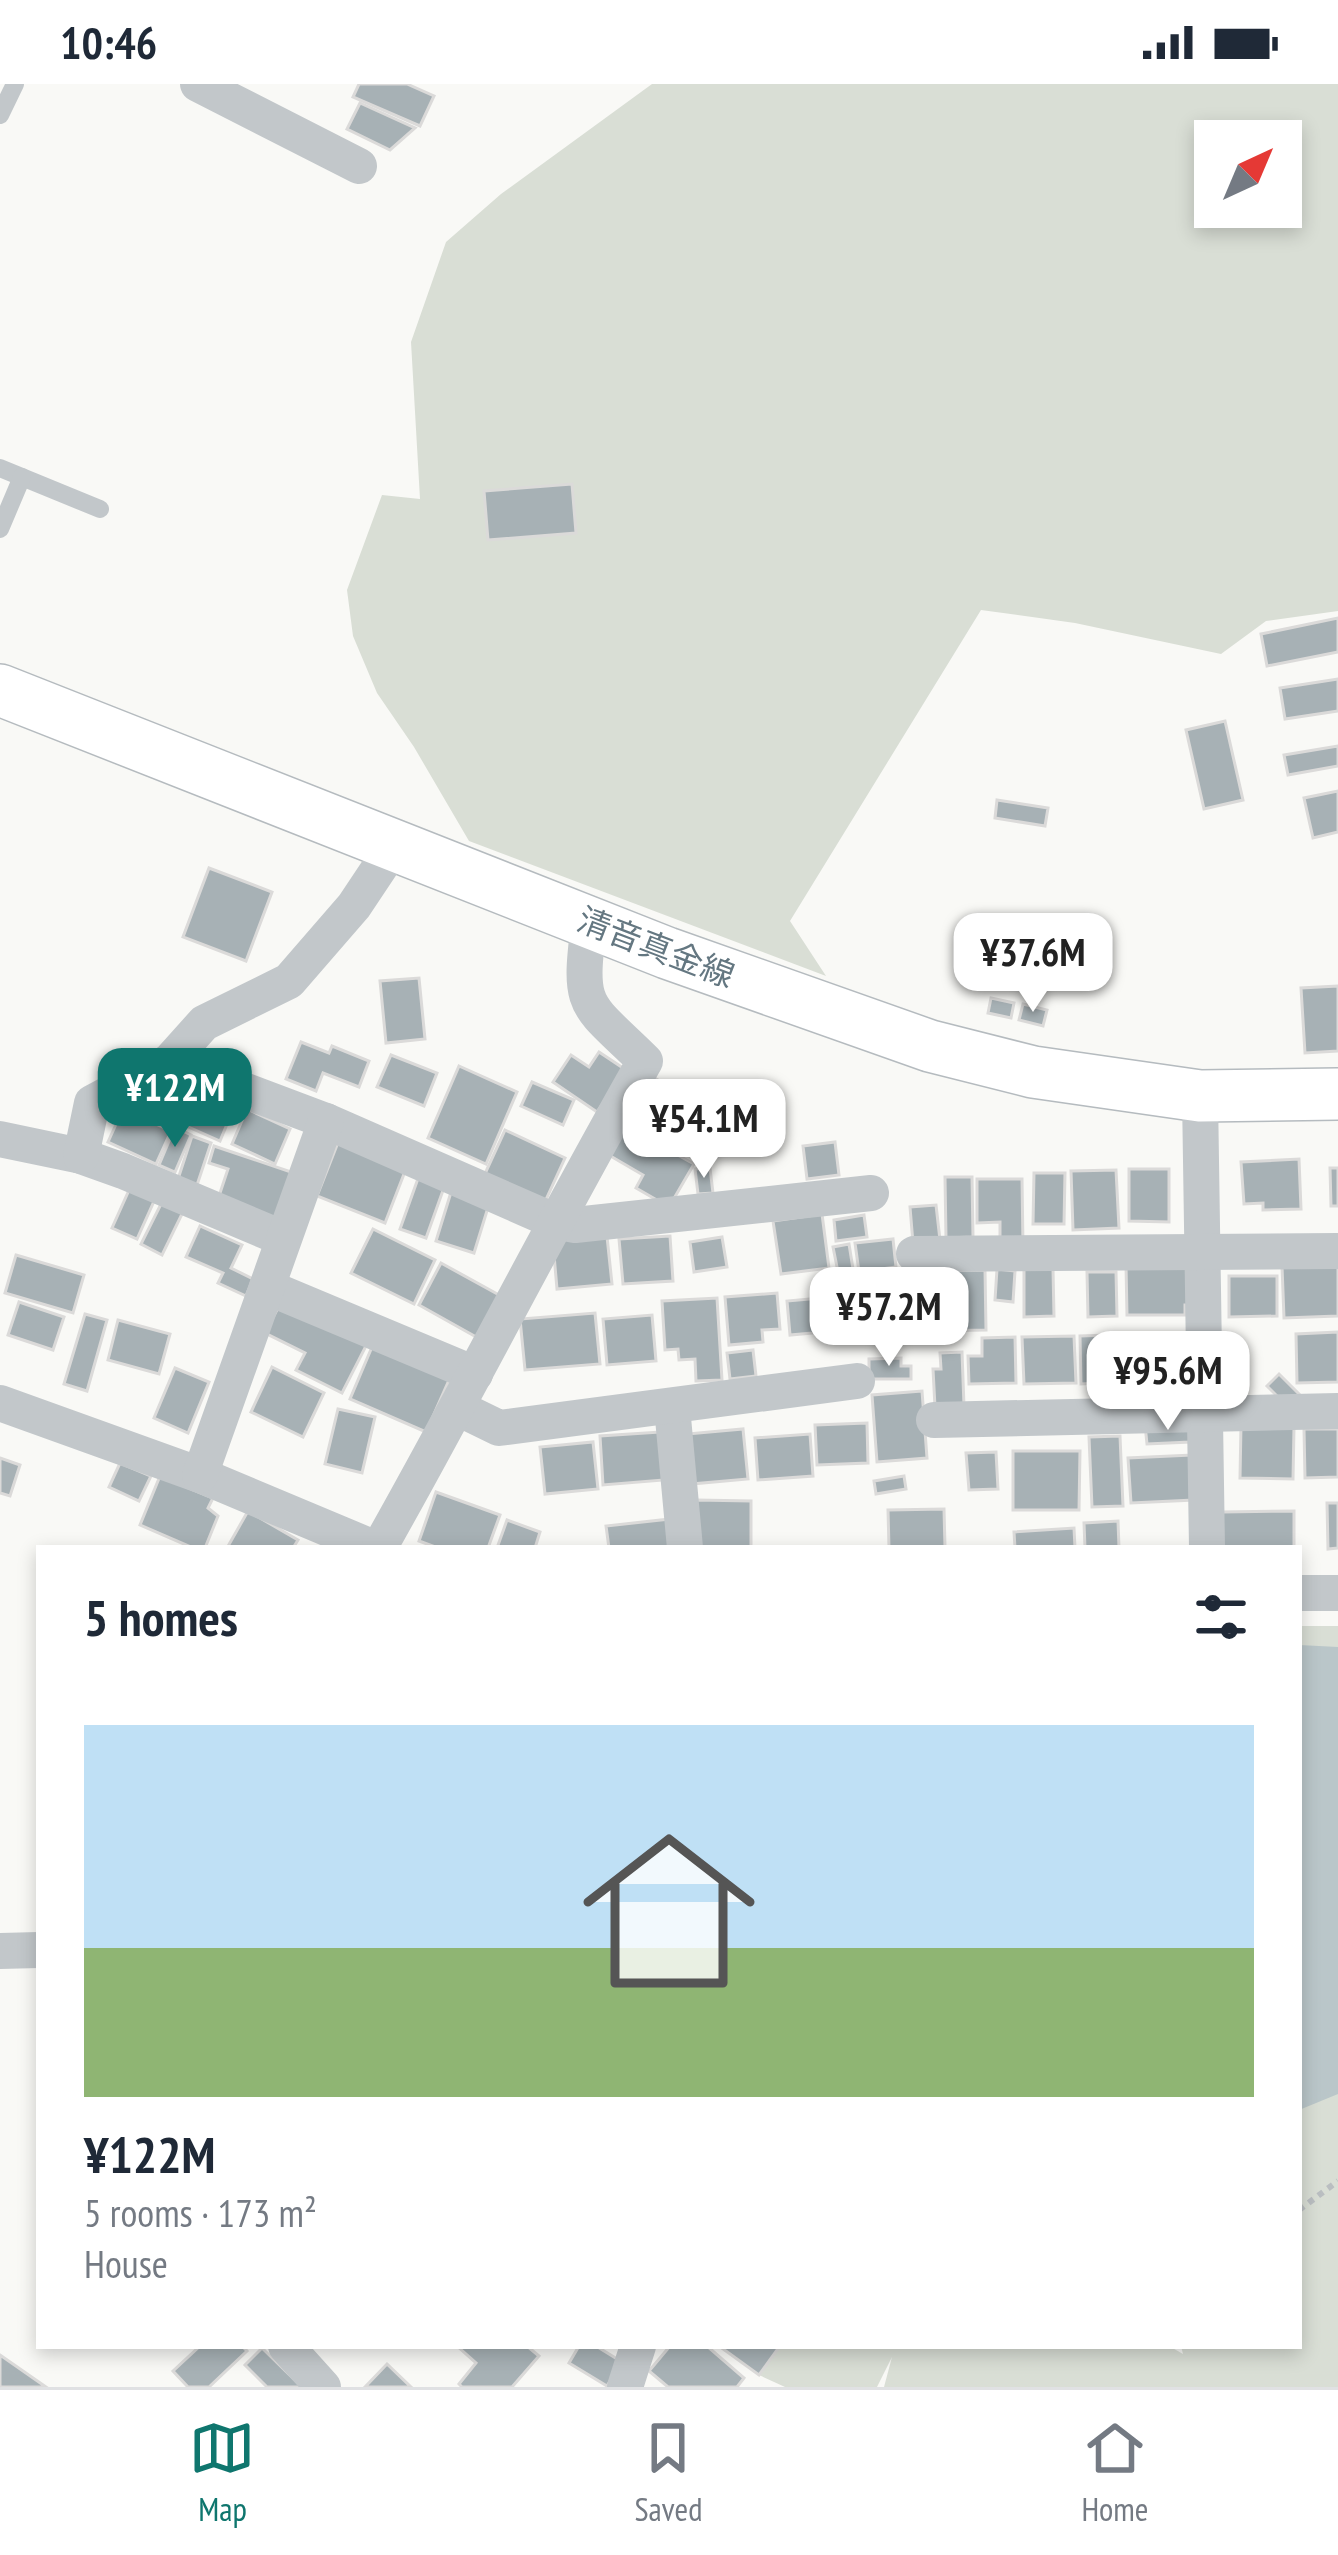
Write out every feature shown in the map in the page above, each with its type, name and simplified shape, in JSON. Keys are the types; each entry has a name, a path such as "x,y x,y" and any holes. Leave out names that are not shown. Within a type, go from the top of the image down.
{"main road":[{"name":"清音真金線","path":"0,690 589,923 930,1046 1033,1072 1200,1096 1338,1094"}],"street":[{"path":"198,84 358,166"},
{"path":"81,1156 92,1102 169,1063 204,1023 289,981 354,906 394,846"},
{"path":"378,1545 458,1408 554,1221 645,1061 589,1006 581,983 589,923"},
{"path":"169,1063 326,1121 554,1221 575,1225 871,1192"},
{"path":"1200,1096 1207,1545"},
{"path":"200,1475 326,1121"},
{"path":"0,1139 81,1156 282,1238"},
{"path":"914,1254 1338,1251"},
{"path":"267,1287 475,1374"},
{"path":"458,1408 499,1428 857,1381"},
{"path":"0,1403 200,1475 369,1545"},
{"path":"671,1407 685,1545"},
{"path":"934,1420 1338,1412"},
{"path":"1302,1593 1338,1593"},
{"path":"0,1951 36,1950"},
{"path":"289,2349 323,2387"},
{"path":"625,2387 637,2349"}],"lane":[{"path":"0,115 15,84"},
{"path":"0,468 100,509"},
{"path":"0,530 22,477"}],"path":[{"path":"1302,2208 1338,2181"}],"shaded area":[{"path":"652,84 1338,84 1338,611 1266,621 1221,654 1075,623 981,610 790,921 826,976 469,841 377,693 353,636 347,590 382,495 420,499 411,342 446,242 501,194"},
{"path":"1302,1626 1338,1626 1338,2387 884,2387 892,2357 877,2387 785,2387 759,2375 770,2349 1174,2349 1183,2354 1182,2349 1302,2349"},
{"path":"1302,1645 1338,1647 1338,2094 1302,2109"}],"building":[{"path":"359,84 407,84 434,96 420,126 353,97"},
{"path":"360,103 415,128 390,150 347,129"},
{"path":"572,484 576,533 488,540 484,491"},
{"path":"1338,618 1338,652 1267,666 1261,634"},
{"path":"1338,679 1338,711 1285,719 1280,688"},
{"path":"1225,721 1243,800 1204,809 1186,730"},
{"path":"1338,746 1338,766 1288,775 1284,755"},
{"path":"1338,791 1338,832 1313,838 1304,798"},
{"path":"997,800 1048,808 1045,826 995,818"},
{"path":"209,868 272,892 246,961 183,937"},
{"path":"419,978 425,1039 386,1043 380,981"},
{"path":"1338,986 1338,1051 1305,1053 1301,988"},
{"path":"991,998 1014,1003 1011,1018 988,1013"},
{"path":"1023,1004 1047,1010 1043,1026 1019,1020"},
{"path":"301,1042 329,1053 332,1046 369,1061 359,1087 323,1073 316,1091 286,1079"},
{"path":"599,1052 626,1070 597,1112 553,1082 571,1055 589,1067"},
{"path":"391,1055 437,1073 424,1106 377,1087"},
{"path":"459,1066 517,1092 486,1164 428,1138"},
{"path":"175,1073 237,1100 220,1141 157,1113"},
{"path":"651,1076 679,1092 670,1108 683,1115 670,1137 680,1142 674,1153 694,1164 669,1207 636,1188 643,1175 607,1154"},
{"path":"532,1082 574,1100 563,1125 521,1106"},
{"path":"696,1098 740,1101 736,1155 693,1152"},
{"path":"123,1109 171,1131 156,1164 108,1142"},
{"path":"247,1109 290,1129 275,1164 232,1144"},
{"path":"175,1127 191,1135 175,1172 159,1165"},
{"path":"505,1130 565,1158 543,1206 483,1178"},
{"path":"341,1135 409,1161 385,1223 317,1196"},
{"path":"192,1136 211,1143 197,1185 178,1179"},
{"path":"835,1142 839,1175 807,1179 803,1146"},
{"path":"214,1146 297,1174 280,1226 216,1205 228,1169 209,1163"},
{"path":"1299,1159 1301,1209 1263,1210 1263,1203 1244,1204 1241,1162"},
{"path":"710,1168 713,1193 698,1194 695,1169"},
{"path":"1330,1168 1338,1168 1338,1206 1331,1206"},
{"path":"1129,1169 1169,1169 1169,1222 1129,1221"},
{"path":"1116,1170 1119,1228 1073,1230 1071,1171"},
{"path":"420,1173 446,1182 426,1238 400,1229"},
{"path":"1034,1173 1065,1173 1064,1224 1033,1224"},
{"path":"945,1177 972,1177 973,1237 946,1238"},
{"path":"977,1179 1022,1179 1023,1246 1000,1246 1000,1222 977,1223"},
{"path":"130,1188 155,1199 137,1239 112,1228"},
{"path":"452,1189 490,1201 474,1253 436,1241"},
{"path":"162,1202 183,1212 162,1255 141,1244"},
{"path":"936,1205 940,1240 913,1243 910,1207"},
{"path":"822,1214 829,1268 781,1274 773,1221"},
{"path":"864,1215 867,1237 836,1241 834,1220"},
{"path":"200,1226 242,1245 231,1268 253,1279 246,1296 218,1283 223,1273 186,1257"},
{"path":"606,1227 612,1284 557,1289 552,1232"},
{"path":"373,1229 435,1260 414,1304 351,1273"},
{"path":"670,1236 673,1281 623,1284 619,1239"},
{"path":"722,1237 727,1267 694,1272 690,1242"},
{"path":"893,1239 896,1267 859,1272 855,1243"},
{"path":"849,1244 853,1269 838,1272 833,1247"},
{"path":"16,1255 84,1275 73,1313 5,1293"},
{"path":"441,1263 501,1296 478,1338 419,1305"},
{"path":"1338,1263 1338,1316 1284,1318 1282,1266"},
{"path":"1196,1264 1196,1305 1185,1305 1185,1315 1127,1315 1126,1265"},
{"path":"997,1269 1015,1271 1013,1302 995,1300"},
{"path":"1024,1269 1053,1269 1054,1316 1024,1317"},
{"path":"985,1270 986,1330 929,1331 923,1271"},
{"path":"1087,1272 1116,1272 1117,1316 1088,1317"},
{"path":"1229,1276 1277,1276 1277,1316 1229,1317"},
{"path":"899,1281 908,1338 871,1343 862,1286"},
{"path":"777,1293 780,1329 762,1330 763,1342 729,1345 725,1297"},
{"path":"843,1296 846,1330 790,1335 787,1301"},
{"path":"717,1298 722,1380 696,1381 695,1359 679,1360 678,1349 665,1350 662,1301"},
{"path":"282,1300 367,1344 342,1393 296,1370 305,1353 265,1333"},
{"path":"19,1302 64,1317 53,1350 8,1335"},
{"path":"595,1313 600,1364 525,1370 520,1319"},
{"path":"85,1314 107,1320 87,1391 64,1384"},
{"path":"652,1315 656,1361 607,1365 603,1319"},
{"path":"118,1320 170,1334 159,1374 108,1360"},
{"path":"1338,1332 1338,1382 1297,1383 1296,1334"},
{"path":"1139,1334 1141,1390 1118,1391 1118,1374 1097,1375 1098,1383 1081,1384 1080,1336"},
{"path":"1195,1335 1196,1374 1148,1375 1147,1336"},
{"path":"1074,1336 1076,1383 1024,1384 1022,1337"},
{"path":"1015,1337 1016,1383 969,1384 968,1356 982,1356 982,1338"},
{"path":"372,1347 449,1380 426,1432 350,1399"},
{"path":"753,1350 756,1376 730,1379 727,1353"},
{"path":"962,1352 964,1406 935,1407 933,1369 941,1369 940,1353"},
{"path":"1239,1352 1240,1379 1219,1380 1218,1353"},
{"path":"901,1358 901,1366 911,1366 911,1379 869,1379 869,1359"},
{"path":"272,1367 324,1393 303,1437 251,1412"},
{"path":"175,1368 209,1382 188,1433 154,1418"},
{"path":"1279,1374 1300,1395 1288,1407 1267,1386"},
{"path":"922,1391 927,1458 877,1462 872,1395"},
{"path":"338,1409 375,1417 362,1473 325,1464"},
{"path":"1189,1422 1190,1442 1147,1444 1145,1425"},
{"path":"867,1423 868,1463 817,1465 815,1425"},
{"path":"1241,1425 1294,1427 1293,1479 1240,1478"},
{"path":"743,1429 748,1479 691,1484 687,1434"},
{"path":"1304,1429 1338,1429 1338,1477 1305,1478"},
{"path":"660,1432 664,1480 603,1485 600,1436"},
{"path":"810,1434 813,1476 758,1480 755,1438"},
{"path":"1120,1436 1123,1506 1092,1507 1089,1437"},
{"path":"593,1442 598,1489 545,1494 540,1447"},
{"path":"1013,1451 1080,1451 1079,1510 1013,1510"},
{"path":"996,1452 998,1489 969,1490 966,1453"},
{"path":"1192,1455 1194,1500 1131,1503 1128,1458"},
{"path":"0,1458 20,1465 10,1496 0,1493"},
{"path":"120,1463 151,1476 139,1501 109,1487"},
{"path":"160,1476 213,1498 208,1508 218,1516 206,1545 186,1545 140,1525"},
{"path":"904,1476 906,1489 876,1494 874,1481"},
{"path":"436,1492 500,1515 489,1545 419,1541"},
{"path":"696,1500 751,1501 751,1545 696,1545"},
{"path":"1327,1503 1338,1503 1338,1548 1328,1549"},
{"path":"944,1509 945,1545 889,1545 888,1510"},
{"path":"248,1511 298,1540 295,1545 229,1545"},
{"path":"1294,1511 1294,1545 1222,1545 1222,1512"},
{"path":"670,1519 673,1545 609,1545 606,1526"},
{"path":"507,1520 540,1532 536,1545 498,1545"},
{"path":"1118,1521 1119,1545 1085,1545 1084,1523"},
{"path":"1074,1528 1075,1545 1015,1545 1014,1532"},
{"path":"197,2349 247,2351 209,2387 188,2387 173,2371"},
{"path":"263,2349 302,2387 267,2387 245,2365"},
{"path":"460,2349 531,2349 539,2356 512,2387 462,2387 459,2384 476,2363"},
{"path":"577,2349 601,2349 622,2362 607,2386 569,2363"},
{"path":"667,2349 710,2349 744,2378 737,2387 668,2387 649,2371"},
{"path":"723,2349 778,2349 759,2375"},
{"path":"0,2355 46,2387 0,2387"},
{"path":"387,2364 411,2387 365,2387"}]}
